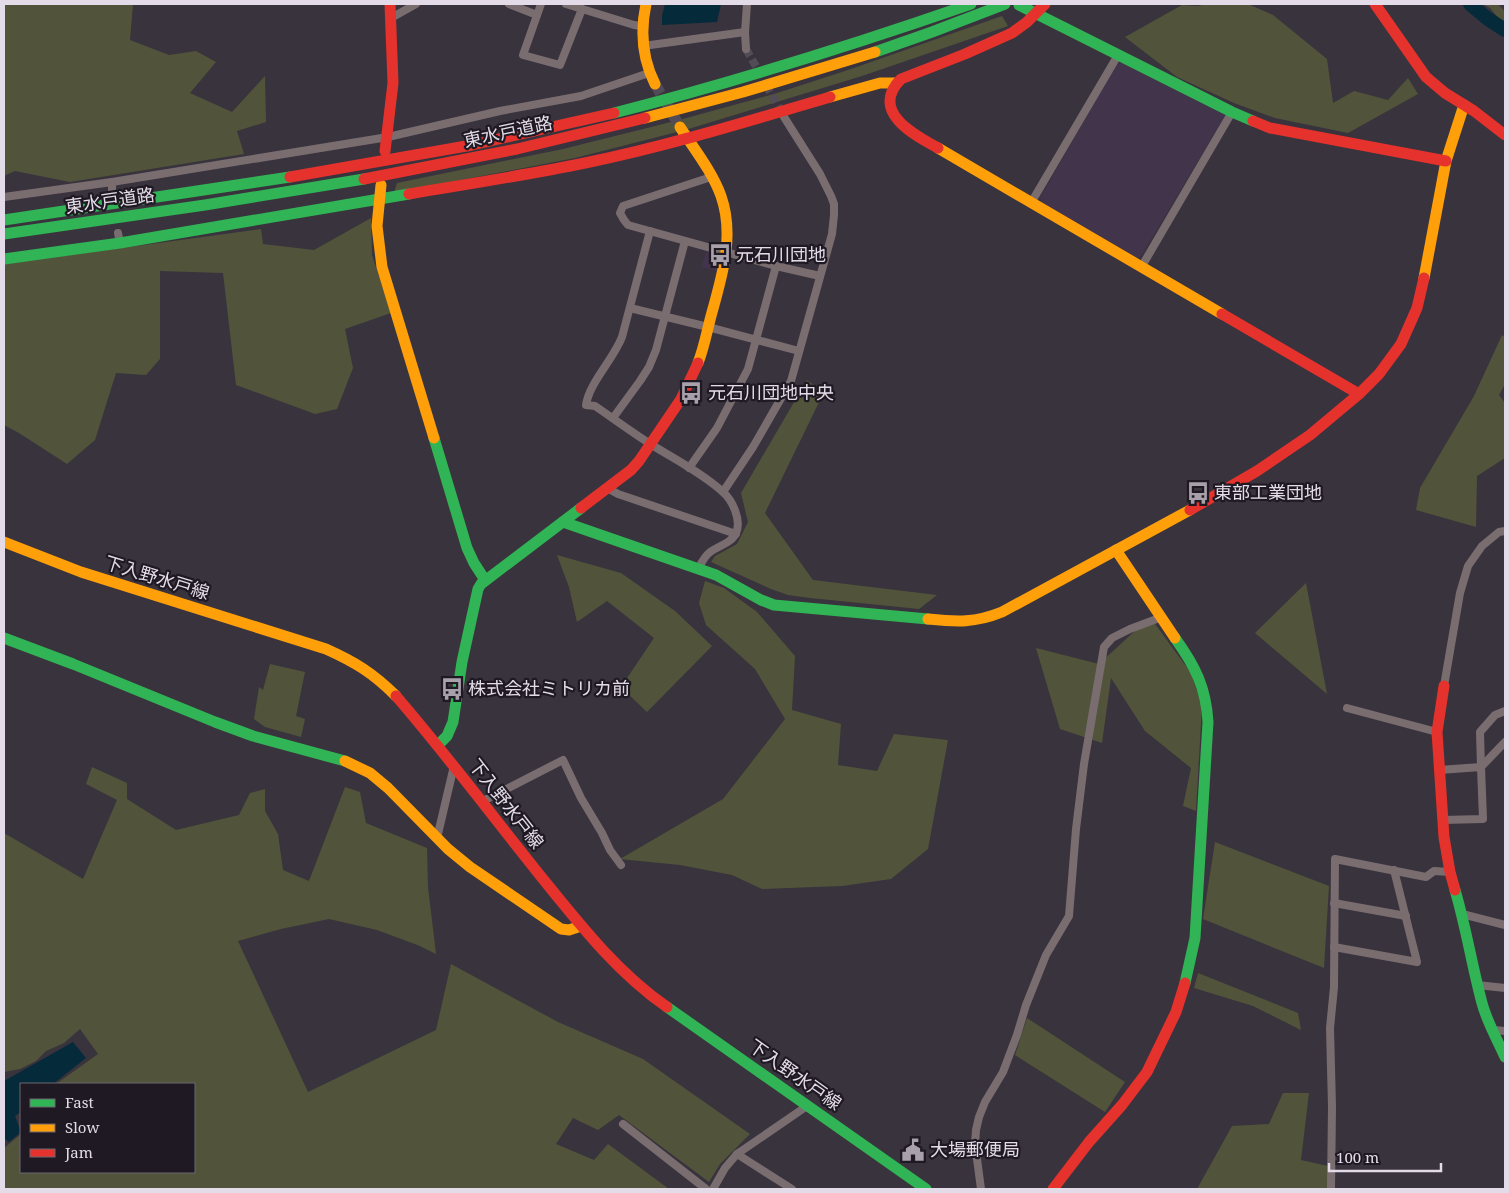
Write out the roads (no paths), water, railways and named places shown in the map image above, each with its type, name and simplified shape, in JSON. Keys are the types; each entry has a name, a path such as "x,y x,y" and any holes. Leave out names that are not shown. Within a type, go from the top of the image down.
{"main road":[{"path":"385,151 393,83 390,4"},
{"path":"646,4 642,26 643,46 655,84"},
{"name":"東水戸道路","path":"4,220 324,171 471,145 568,124 655,103 819,57 971,4"},
{"name":"東水戸道路","path":"4,234 327,186 473,158 572,136 752,90 823,69 1005,4"},
{"path":"1045,4 1021,28 1012,33 901,79 896,83 890,102 893,114 899,123 927,142 1359,394"},
{"path":"1375,4 1426,77 1445,93 1505,135"},
{"path":"1019,5 1232,112 1270,128 1446,161"},
{"path":"4,259 119,238 379,200 577,165 687,139 880,82 896,83"},
{"path":"563,522 723,578 761,600 788,607 924,620 972,622 988,618 1018,604 1179,516 1283,454 1310,435 1359,394 1379,374 1392,357 1411,324 1417,308 1423,286 1446,161 1464,105"},
{"path":"438,745 450,730 478,589 485,580 631,470 686,392 700,358 722,279 727,252 726,216 720,195 711,177 680,128"},
{"path":"381,185 377,237 382,268 467,548 485,580"},
{"name":"下入野水戸線","path":"4,542 81,572 326,649 362,667 385,685 406,707 581,926 613,962 653,996 926,1189"},
{"path":"1053,1189 1147,1072 1176,1012 1185,984 1194,938 1208,732 1207,701 1198,673 1192,662 1116,550"},
{"path":"4,638 253,736 345,761 370,773 470,867 560,929 569,930 581,926"},
{"path":"1444,686 1437,732 1444,837 1450,872 1487,1018 1505,1057"}],"street":[{"path":"391,18 416,4"},
{"path":"509,4 537,15"},
{"path":"541,4 523,54 560,65 582,9"},
{"path":"566,4 642,26"},
{"path":"746,48 747,4"},
{"path":"643,46 745,32"},
{"path":"1031,203 1118,55"},
{"path":"4,197 112,182 388,137 581,96 650,73"},
{"path":"1142,266 1232,112"},
{"path":"723,492 753,447 791,381 832,234 834,204 827,186 784,117"},
{"path":"711,177 623,206 620,213 628,225 776,266 820,276"},
{"path":"112,182 112,192"},
{"path":"650,231 617,350 588,395 586,404 595,406 689,468 723,492 734,508 738,524 736,534 731,541 709,553 698,569"},
{"path":"613,418 640,382 656,350 685,241"},
{"path":"689,468 717,428 748,369 776,266"},
{"path":"630,308 799,351"},
{"path":"607,488 618,494 736,534"},
{"path":"1444,686 1460,593 1468,566 1482,546 1499,532 1505,531"},
{"path":"981,1189 976,1144 976,1130 979,1117 985,1102 1003,1072 1026,1005 1046,955 1069,916 1076,829 1084,764 1104,647 1112,638 1162,617"},
{"path":"1347,708 1437,732"},
{"path":"1442,820 1482,819 1480,732 1495,715 1505,710"},
{"path":"1439,770 1481,767 1505,742"},
{"path":"481,802 563,760 581,798 620,865"},
{"path":"437,838 454,766"},
{"path":"1331,1189 1332,1107 1330,1028 1334,987 1335,859 1426,877 1434,871 1450,872"},
{"path":"1334,947 1417,962 1394,870"},
{"path":"1334,903 1406,916"},
{"path":"1462,914 1505,925"},
{"path":"1478,985 1505,988"},
{"path":"1493,1030 1505,1031"},
{"path":"713,1189 725,1168 737,1154 807,1106"},
{"path":"623,1124 706,1189"},
{"path":"737,1154 792,1189"},
{"path":"774,1189 780,1181"}],"water":[{"path":"665,4 721,4 717,22 662,25"},
{"path":"73,1042 86,1058 54,1083 20,1083 20,1113 15,1116 20,1133 9,1142 4,1138 4,1081"}],"waterway":[{"path":"1470,4 1505,30"}],"tunnel":[{"path":"746,49 761,75"},
{"path":"655,84 680,127"},
{"path":"766,85 783,115"}],"place":[{"name":"元石川団地","path":"720,255"},
{"name":"元石川団地中央","path":"691,393"},
{"name":"東部工業団地","path":"1198,493"},
{"name":"株式会社ミトリカ前","path":"452,689"},
{"name":"大場郵便局","path":"913,1150"}]}
